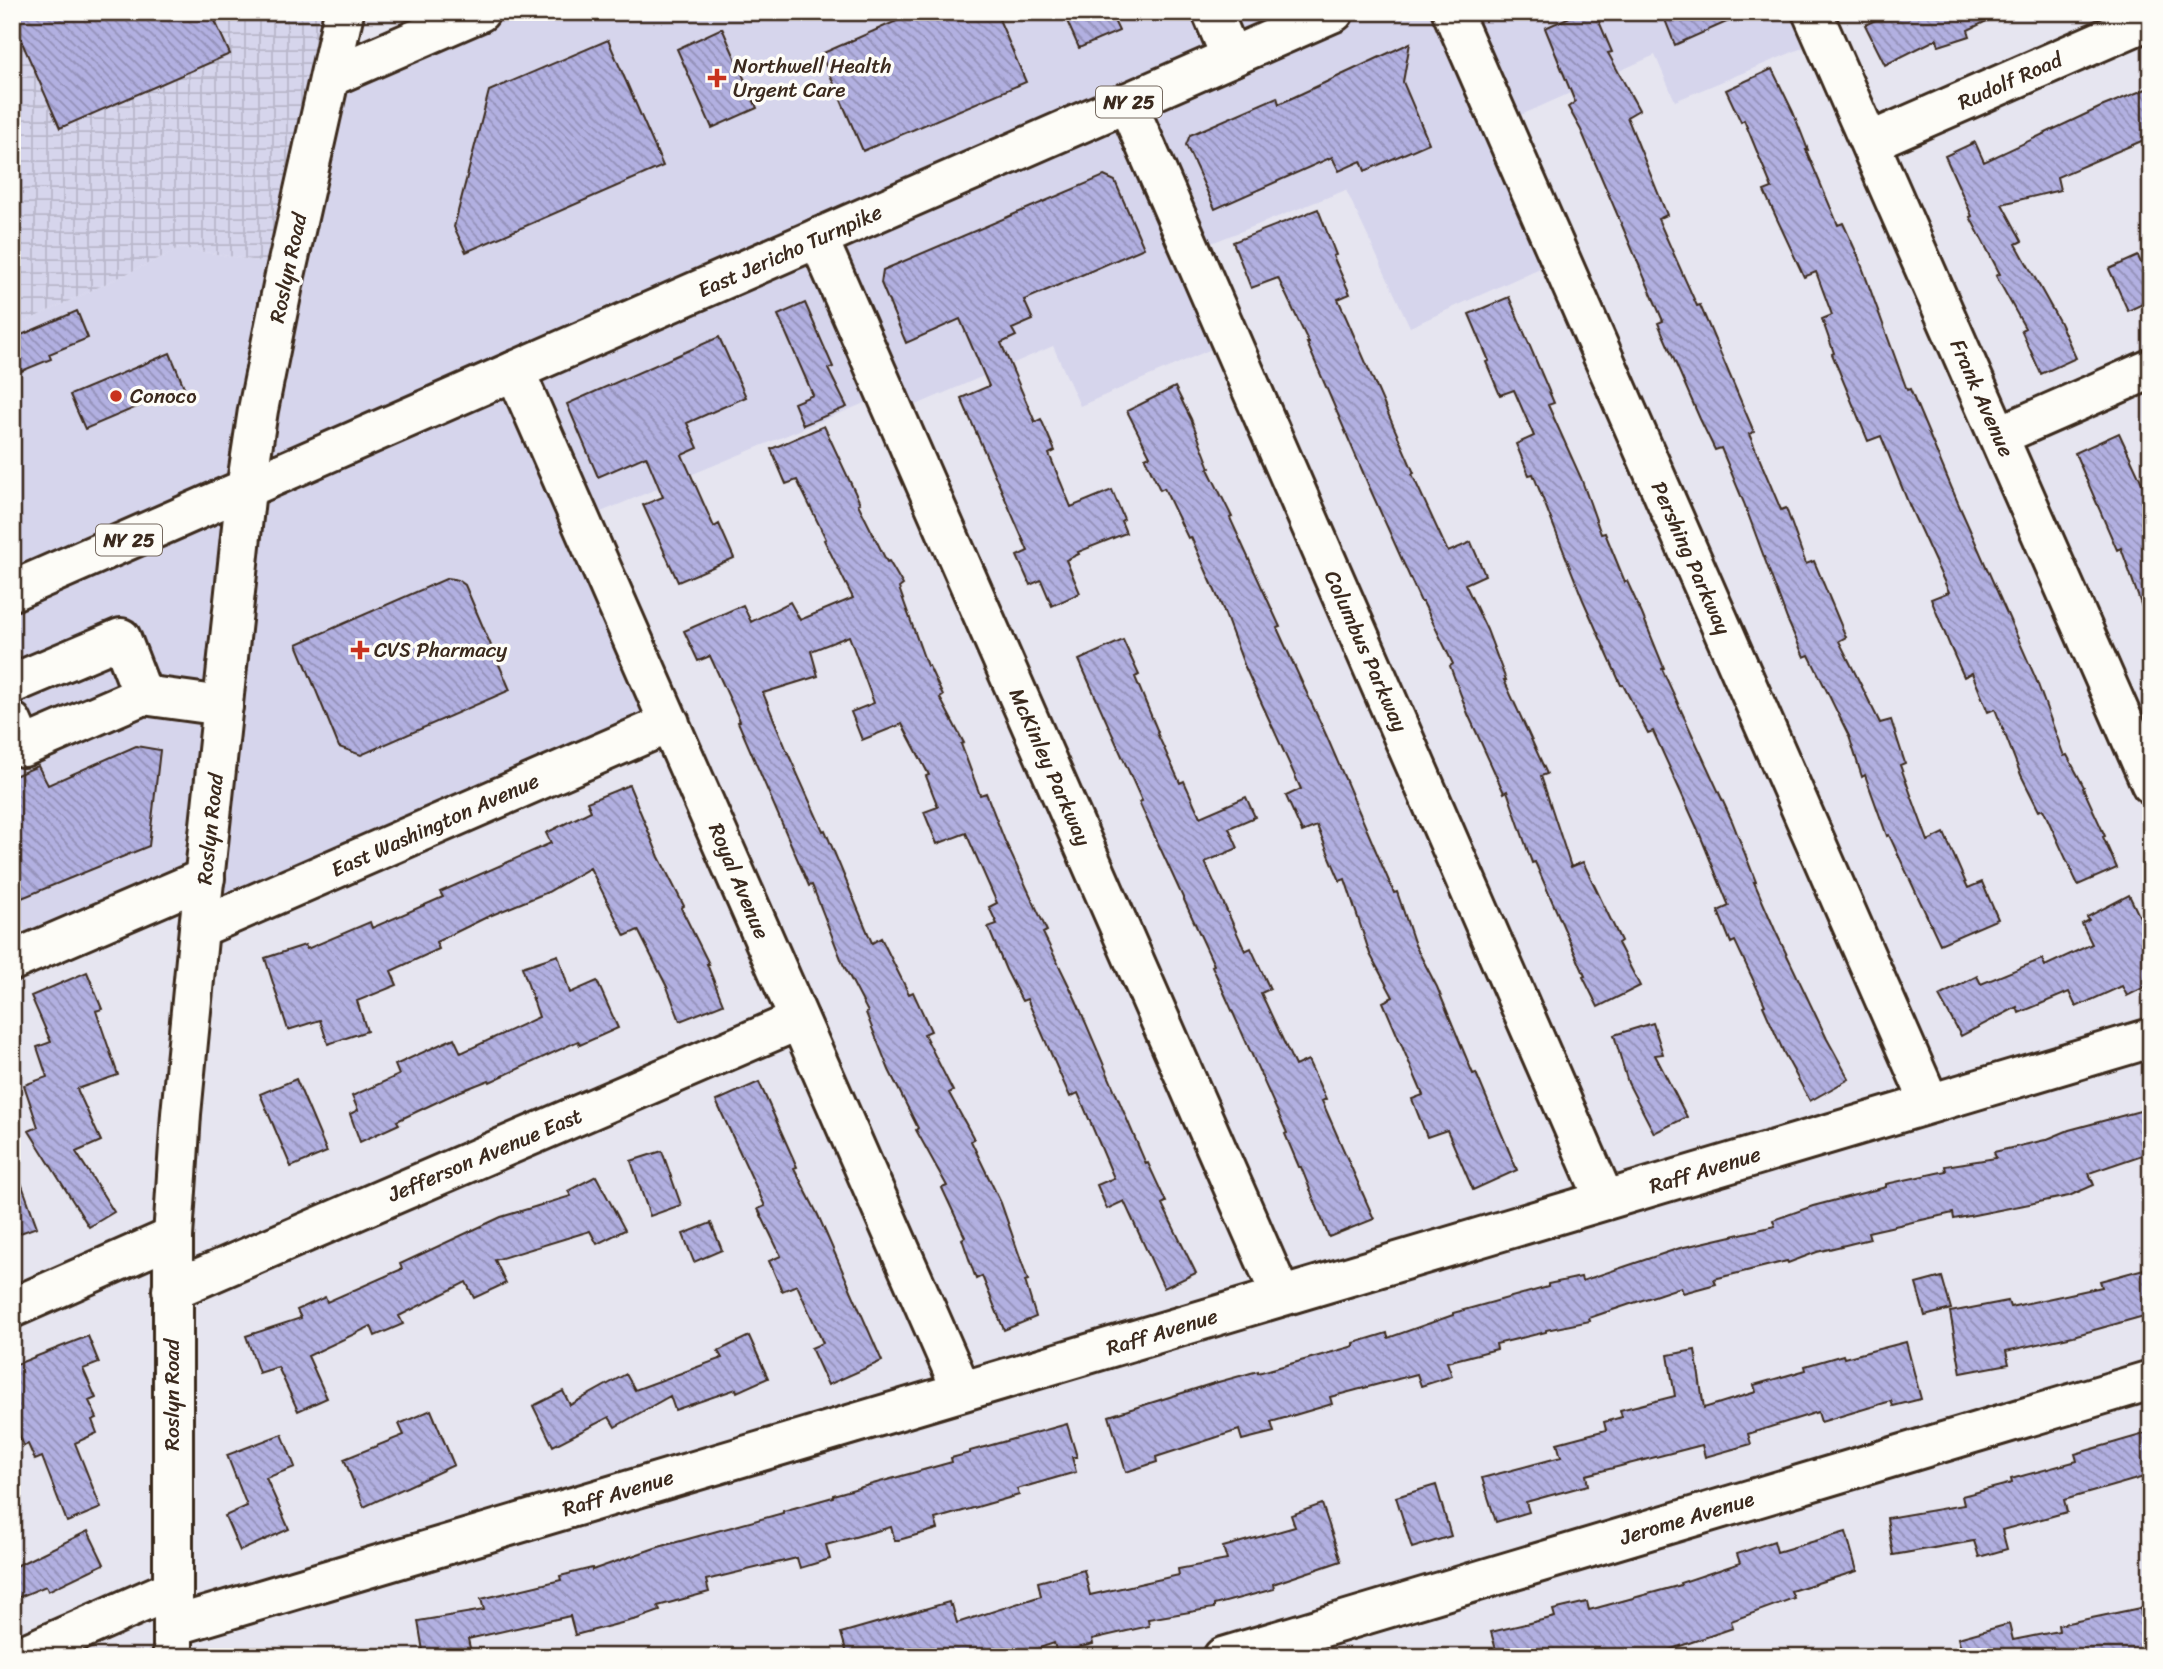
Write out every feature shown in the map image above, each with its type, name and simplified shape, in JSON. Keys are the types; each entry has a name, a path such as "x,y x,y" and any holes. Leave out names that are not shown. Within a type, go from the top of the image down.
{"street":[{"name":"Roslyn Road","path":"173,1641 173,1237 181,1114 223,706 246,489 258,410 344,12"},
{"path":"330,77 480,12"},
{"path":"1212,12 1231,57"},
{"name":"East Jericho Turnpike","path":"246,489 1334,12"},
{"name":"Pershing Parkway","path":"1452,12 1930,1103"},
{"name":"Frank Avenue","path":"1812,12 1998,436 2140,729 2151,784"},
{"name":"Rudolf Road","path":"1870,142 2151,19"},
{"name":"Columbus Parkway","path":"1126,103 1605,1200"},
{"name":"McKinley Parkway","path":"818,238 1281,1296"},
{"path":"1998,436 2151,369"},
{"name":"Royal Avenue","path":"515,371 962,1391"},
{"name":"NY 25","path":"12,591 246,489"},
{"path":"12,684 121,638 143,695"},
{"path":"12,722 23,747 143,695 223,706"},
{"name":"East Washington Avenue","path":"200,928 670,723"},
{"path":"12,961 205,878"},
{"name":"Jefferson Avenue East","path":"172,1290 799,1020"},
{"name":"Raff Avenue","path":"173,1641 962,1391 2151,1038"},
{"path":"12,1308 173,1237"},
{"name":"Jerome Avenue","path":"1223,1657 1278,1649 2151,1380"},
{"path":"18,1657 173,1589"}],"shaded area":[{"path":"12,12 342,12 287,266 181,248 12,328"},
{"path":"477,12 1813,12 1824,39 1675,101 1655,55 1501,124 1560,259 1410,327 1346,190 1191,251 1230,341 1080,406 1053,346 893,415 884,395 579,521 670,723 199,928 205,879 33,948 12,903 12,328 181,248 287,266 328,77"}],"building":[{"path":"12,12 211,12 230,54 60,128 12,20"},
{"path":"917,12 996,12 1026,82 863,151 821,54"},
{"path":"1063,12 1110,12 1119,31 1079,48"},
{"path":"1581,12 1595,12 1612,52 1608,53 1639,110 1627,117 1667,215 1658,219 1697,306 1700,305 1754,432 1749,434 1781,510 1786,508 1806,564 1814,561 1846,637 1839,641 1880,723 1891,720 1905,763 1900,765 1928,841 1944,833 1968,888 1982,882 1998,919 1940,944 1889,835 1887,836 1865,775 1862,777 1849,736 1809,655 1804,657 1787,619 1721,448 1715,450 1700,419 1658,323 1663,321 1581,130 1568,107 1575,102 1545,28"},
{"path":"1662,12 1749,12 1675,45"},
{"path":"1891,12 2005,12 1968,30 1970,36 1939,46 1937,39 1885,65 1865,25"},
{"name":"Northwell Health Urgent Care","path":"722,28 757,108 712,128 677,49"},
{"path":"608,40 663,166 466,252 454,227 489,91"},
{"path":"1410,43 1403,82 1429,143 1365,171 1361,161 1339,171 1332,157 1215,209 1186,145 1190,135 1277,97 1279,104"},
{"path":"1772,69 1793,112 1838,225 1843,223 1858,256 1907,390 1910,389 2036,679 2064,756 2067,755 2084,787 2117,868 2078,885 2043,809 2039,811 2021,775 1995,709 1988,712 1972,673 1964,677 1950,646 1931,599 1949,592 1881,436 1868,441 1832,354 1834,353 1822,319 1832,315 1816,272 1804,277 1764,191 1772,188 1744,120 1741,122 1726,90"},
{"path":"2151,87 2151,137 2057,177 2060,190 2002,204 2022,241 2016,244 2060,323 2076,358 2041,374 2021,330 2025,328 1996,276 2000,274 1970,217 1972,216 1945,156 1975,142 1984,162 2101,107"},
{"path":"1104,176 1115,181 1144,248 1024,300 1033,320 1012,329 1016,336 1001,343 1035,422 1041,419 1055,451 1049,454 1071,507 1112,490 1124,519 1121,521 1126,533 1078,552 1079,554 1066,560 1080,593 1052,606 1041,580 1030,585 1017,556 1028,551 961,398 989,386 960,319 906,343 881,283 883,270"},
{"path":"1318,209 1336,255 1333,256 1350,294 1338,299 1414,473 1412,474 1448,552 1471,542 1485,575 1465,584 1487,630 1504,680 1547,774 1541,776 1571,867 1583,862 1640,986 1598,1007 1535,862 1532,863 1507,791 1504,793 1468,714 1450,666 1453,664 1421,602 1309,343 1278,278 1251,288 1233,242"},
{"path":"2138,256 2151,285 2151,300 2128,311 2109,269"},
{"path":"1509,297 1554,403 1548,405 1581,478 1601,534 1605,533 1625,582 1627,581 1642,614 1664,668 1662,669 1732,821 1775,930 1849,1079 1810,1101 1784,1053 1735,941 1731,943 1718,911 1729,906 1698,830 1653,731 1648,733 1621,685 1583,600 1533,474 1529,475 1516,444 1534,436 1514,390 1500,395 1469,314"},
{"path":"805,303 833,367 828,369 847,407 803,425 794,403 813,395 778,315"},
{"path":"77,311 88,338 49,354 51,359 12,375 12,339"},
{"path":"719,337 746,397 687,423 698,448 682,455 714,527 719,524 734,558 678,582 643,505 663,497 646,456 598,477 567,404"},
{"path":"170,353 184,387 85,429 70,395"},
{"path":"1175,387 1191,419 1210,468 1208,469 1280,627 1277,628 1394,893 1397,892 1415,945 1437,987 1473,1074 1476,1073 1517,1170 1473,1190 1447,1130 1427,1137 1412,1099 1423,1095 1383,1002 1393,997 1370,954 1345,879 1340,881 1317,826 1302,832 1286,796 1301,789 1245,667 1191,537 1188,538 1164,488 1160,490 1145,458 1150,456 1127,411"},
{"path":"824,426 860,503 858,504 887,562 889,561 903,585 899,588 927,666 943,696 940,698 964,743 961,744 980,795 986,793 1047,931 1043,933 1076,1000 1146,1164 1148,1163 1166,1202 1162,1204 1196,1273 1164,1288 1124,1201 1107,1209 1097,1185 1114,1178 1078,1093 1070,1097 1027,999 1022,1001 1006,970 988,927 997,924 989,907 997,903 966,833 937,844 924,812 938,807 926,776 929,775 902,724 862,740 851,712 874,703 849,636 811,651 818,676 763,693 872,943 881,938 909,994 913,992 931,1031 924,1034 953,1091 949,1093 974,1139 971,1141 1001,1203 1028,1280 1025,1281 1036,1317 1004,1330 982,1276 976,1279 962,1239 965,1237 942,1188 947,1186 916,1130 918,1128 889,1070 866,1013 868,1012 843,964 812,885 809,886 738,722 740,721 710,656 698,661 684,631 743,605 751,622 790,602 800,620 853,598 797,480 786,484 771,449"},
{"path":"2119,433 2143,485 2151,482 2151,623 2148,624 2121,548 2117,550 2075,453"},
{"name":"CVS Pharmacy","path":"448,578 465,585 510,690 361,755 339,747 297,644"},
{"path":"1123,640 1139,675 1135,677 1157,733 1180,783 1184,781 1200,817 1246,797 1255,817 1229,828 1238,848 1205,862 1245,951 1251,948 1270,989 1261,993 1295,1066 1308,1060 1326,1099 1322,1101 1374,1219 1329,1237 1285,1134 1287,1133 1139,802 1142,801 1079,660"},
{"path":"136,746 160,750 149,846 12,902 12,777 38,766 48,785"},
{"path":"629,785 659,857 684,906 681,908 709,964 723,1004 680,1021 667,987 638,930 625,936 590,868 548,892 436,942 439,949 391,971 397,985 357,1001 367,1031 328,1044 320,1020 288,1030 265,958 305,945 307,949 370,922 372,928 443,897 440,892 551,843 546,833 591,811 587,802"},
{"path":"2129,895 2151,940 2151,984 2127,996 2122,986 2076,1007 2069,992 2019,1013 2017,1007 1961,1036 1939,996 1977,976 1981,984 2042,959 2045,966 2092,944 2082,924 2089,920 2087,917"},
{"path":"558,955 570,993 597,981 618,1028 580,1045 578,1041 490,1082 489,1080 456,1093 360,1142 350,1114 358,1110 352,1096 399,1075 395,1065 454,1038 461,1053 539,1017 522,967"},
{"path":"87,972 102,1009 96,1011 118,1075 77,1089 101,1141 76,1152 114,1212 89,1227 29,1131 38,1127 24,1085 47,1077 37,1047 51,1042 31,996"},
{"path":"1653,1023 1663,1054 1655,1055 1687,1117 1654,1133 1628,1083 1614,1035"},
{"path":"296,1079 327,1152 291,1167 260,1094"},
{"path":"759,1082 797,1167 794,1168 818,1215 882,1361 828,1385 811,1348 823,1343 797,1285 782,1291 769,1261 781,1256 758,1209 765,1206 716,1101"},
{"path":"2151,1108 2151,1152 2089,1173 2094,1185 2069,1196 1954,1219 1953,1213 1868,1232 1870,1239 1817,1252 1788,1263 1787,1261 1714,1279 1716,1284 1683,1293 1681,1287 1589,1318 1590,1321 1496,1344 1497,1349 1447,1362 1452,1376 1421,1386 1417,1374 1330,1397 1332,1404 1271,1422 1274,1432 1242,1440 1239,1430 1156,1457 1157,1462 1126,1472 1109,1416 1211,1384 1354,1346 1354,1343 1387,1333 1388,1338 1453,1313 1548,1287 1548,1284 1581,1277 1582,1281 1680,1248 1775,1226 1773,1220 1813,1206 1886,1187 1886,1184 1946,1171 1945,1166 1996,1158 1994,1152 2045,1140 2069,1130"},
{"path":"662,1151 681,1205 650,1216 631,1161"},
{"path":"12,1166 15,1166 37,1227 12,1236"},
{"path":"596,1176 625,1230 597,1244 590,1231 495,1260 506,1283 474,1298 466,1282 399,1316 403,1324 375,1336 371,1326 308,1356 327,1398 298,1411 278,1367 259,1373 246,1336 301,1318 297,1310 325,1297 327,1302 402,1269 400,1264 501,1217 571,1196 568,1191"},
{"path":"711,1223 722,1250 694,1262 683,1234"},
{"path":"2151,1267 2151,1314 2006,1351 2009,1364 1961,1373 1950,1312 2008,1301 2010,1307 2102,1287 2100,1281"},
{"path":"1942,1277 1951,1309 1925,1316 1916,1284"},
{"path":"88,1336 99,1363 83,1369 96,1398 89,1401 97,1418 92,1420 97,1433 75,1443 101,1508 67,1522 42,1457 35,1460 28,1444 24,1446 12,1419 12,1366"},
{"path":"749,1336 768,1378 737,1392 736,1389 675,1410 670,1396 615,1427 609,1417 553,1446 533,1406 563,1391 570,1405 626,1374 635,1390 722,1358 718,1351"},
{"path":"1906,1342 1921,1399 1893,1406 1891,1401 1821,1422 1818,1412 1748,1434 1751,1444 1705,1457 1702,1445 1586,1475 1588,1485 1526,1502 1529,1512 1496,1522 1482,1478 1561,1457 1557,1443 1606,1430 1604,1422 1622,1417 1620,1410 1675,1396 1668,1355 1695,1350 1704,1408 1756,1392 1754,1385 1806,1370 1805,1366"},
{"path":"431,1410 454,1465 364,1507 344,1459 404,1435 399,1424"},
{"path":"1067,1424 1077,1457 1072,1457 1076,1472 1017,1489 1019,1495 935,1519 938,1529 895,1541 891,1527 826,1545 830,1559 800,1568 797,1558 706,1580 709,1592 658,1606 660,1611 637,1619 575,1635 570,1616 468,1639 472,1657 424,1657 418,1621 484,1610 481,1599 561,1580 560,1576 592,1570 655,1548 783,1513 833,1495 952,1462 951,1458 970,1451"},
{"path":"2151,1432 2151,1475 2064,1500 2067,1512 2002,1530 2007,1549 1979,1557 1974,1541 1893,1555 1887,1518 1964,1505 1962,1496 2012,1483 2011,1479 2077,1461 2075,1454"},
{"path":"282,1434 295,1467 266,1478 289,1529 240,1551 225,1516 247,1506 227,1455"},
{"path":"1436,1485 1451,1536 1412,1548 1396,1497"},
{"path":"1322,1504 1341,1561 1273,1584 1274,1589 1214,1605 1214,1608 1148,1619 1149,1626 1092,1639 1093,1644 1057,1653 1054,1643 1014,1657 848,1657 841,1633 949,1602 957,1623 1041,1596 1038,1582 1084,1570 1090,1595 1179,1575 1178,1569 1227,1560 1223,1547 1295,1527 1291,1515"},
{"path":"88,1531 104,1564 48,1591 46,1586 12,1600 12,1568"},
{"path":"1846,1532 1857,1571 1791,1591 1794,1598 1731,1621 1733,1628 1648,1657 1498,1657 1491,1632 1555,1617 1553,1610 1587,1602 1589,1610 1681,1585 1680,1583 1740,1563 1737,1554 1774,1541 1777,1552"},
{"path":"2140,1608 2149,1650 2113,1657 1963,1657 1958,1638 2009,1624 2013,1640 2059,1631 2058,1625"}],"place":[{"name":"Northwell Health Urgent Care","path":"717,78"},
{"name":"Conoco","path":"116,396"},
{"name":"CVS Pharmacy","path":"360,650"}]}
